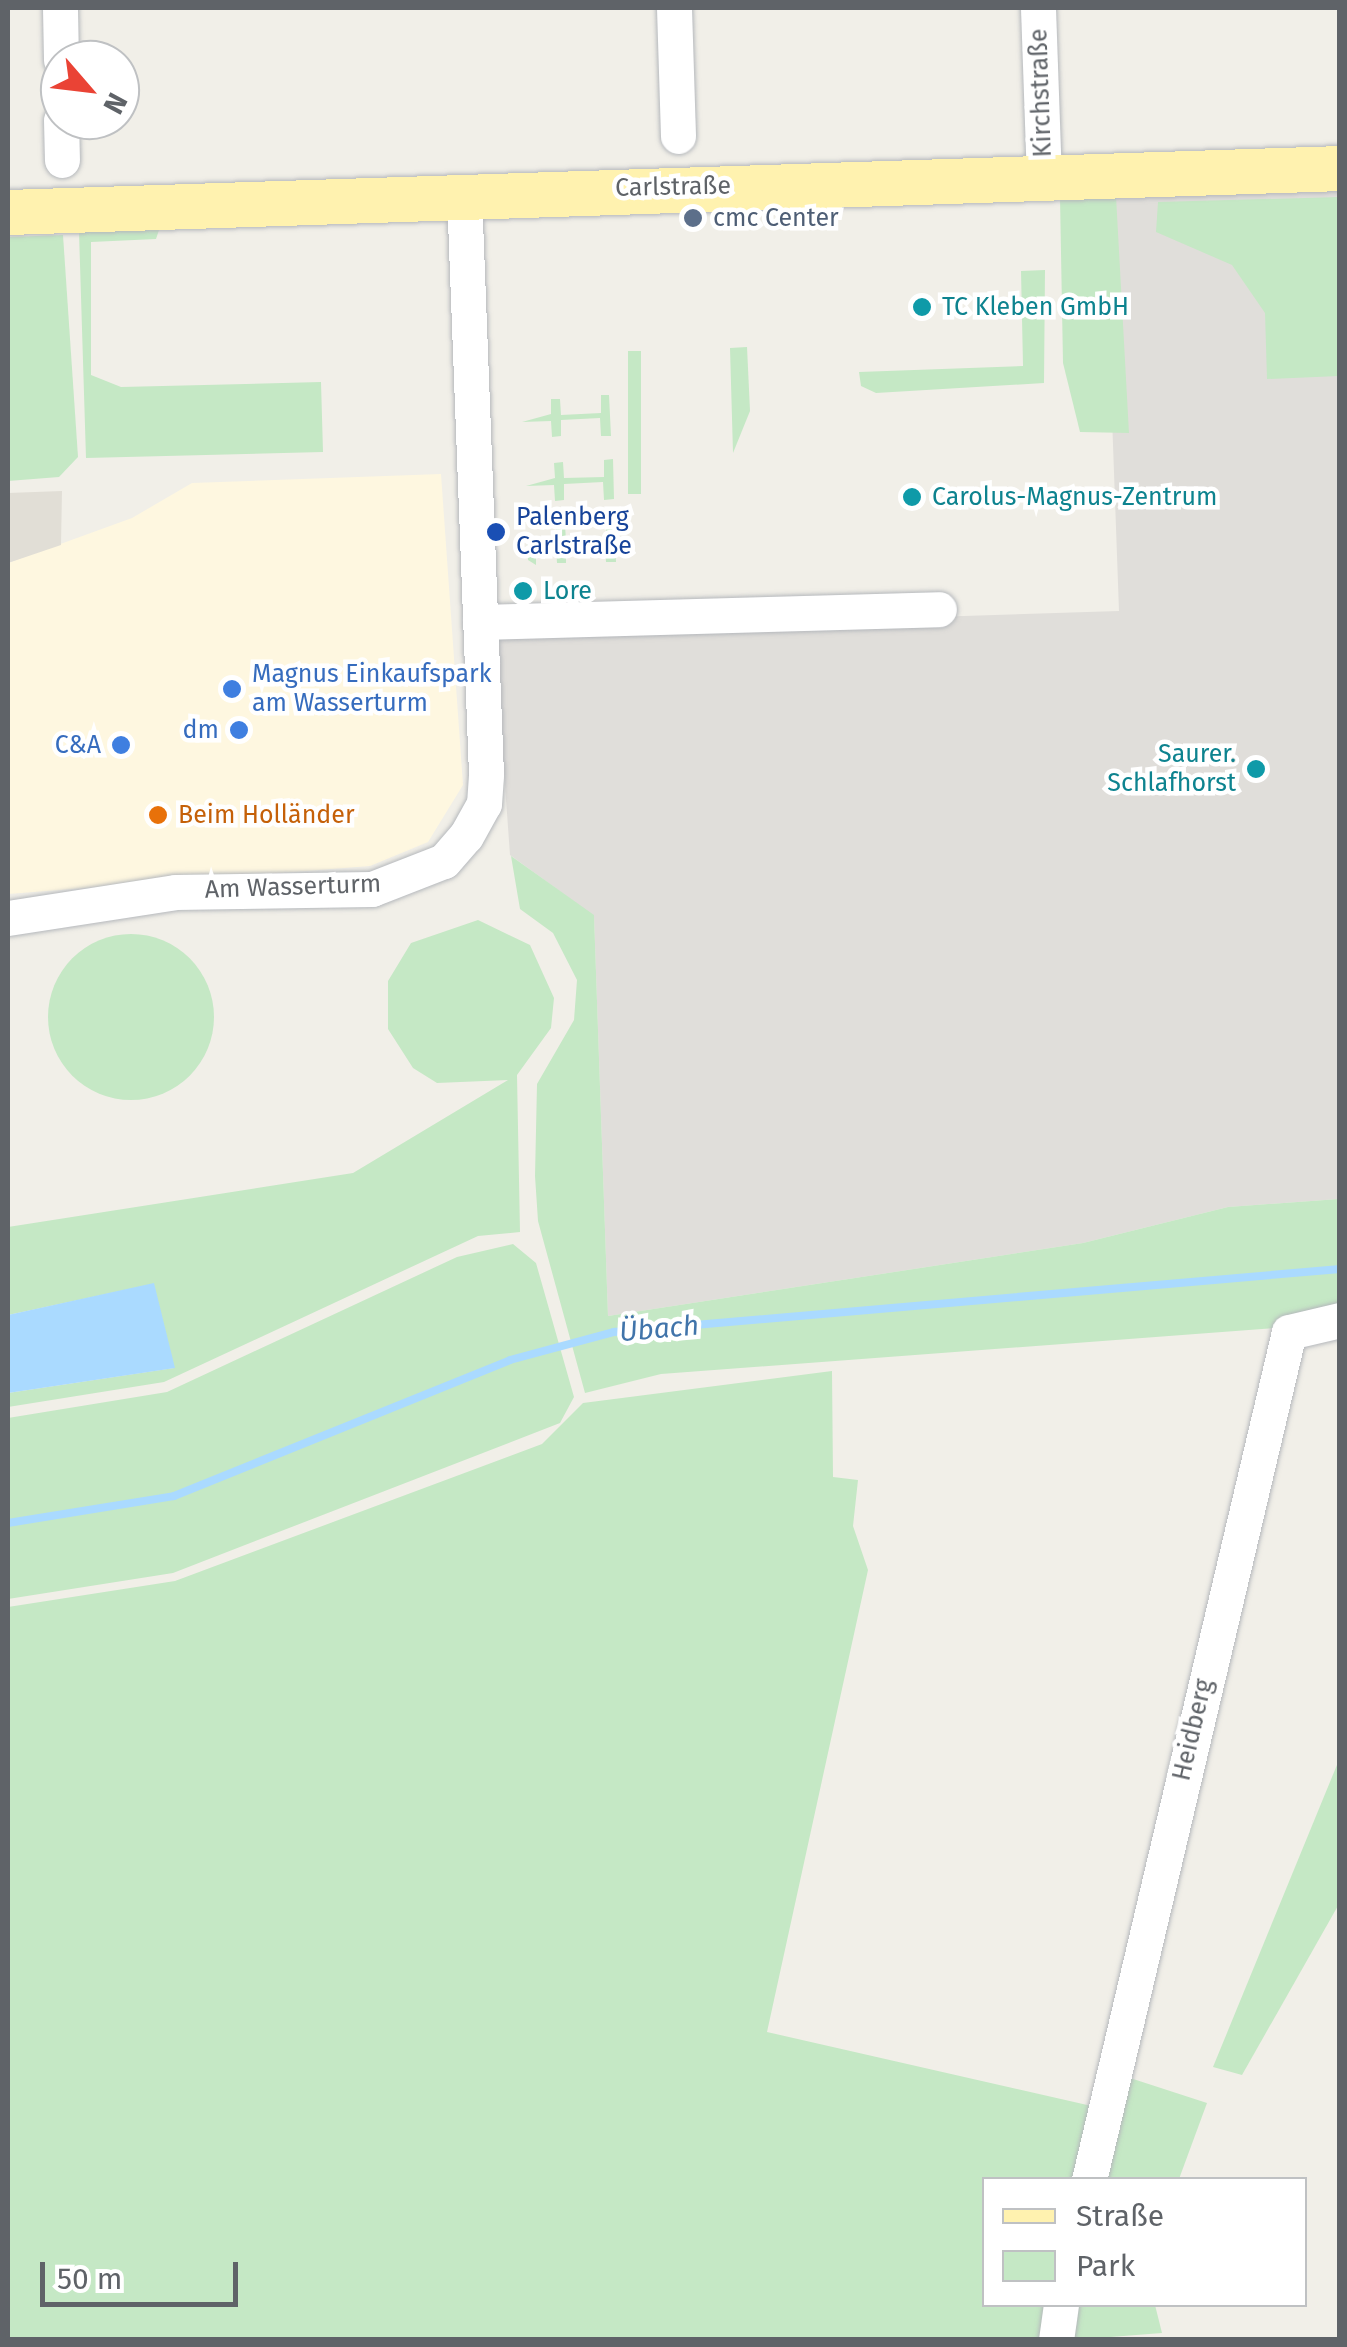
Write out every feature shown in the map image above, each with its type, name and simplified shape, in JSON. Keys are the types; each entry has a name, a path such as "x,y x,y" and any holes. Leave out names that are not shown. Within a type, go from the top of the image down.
{"main road":[{"name":"Carlstraße","path":"8,212 464,193 1340,168"}],"street":[{"path":"60,8 61,40"},
{"path":"674,8 678,136"},
{"name":"Kirchstraße","path":"1038,8 1044,179"},
{"path":"62,140 62,160"},
{"name":"Am Wasserturm","path":"8,918 175,892 372,889 444,861 484,804 464,193"},
{"path":"480,622 939,609"},
{"name":"Heidberg","path":"1091,2177 1288,1332 1340,1320"},
{"path":"1056,2340 1061,2307"}],"shaded area":[{"path":"1339,188 1339,1199 1228,1207 1083,1243 608,1316 594,916 510,855 494,631 1119,611 1104,195"},
{"name":"Magnus Einkaufspark am Wasserturm","path":"441,474 463,785 428,842 370,866 8,894 8,563 132,518 192,483"},
{"path":"62,491 61,545 8,563 8,493"}],"green space":[{"path":"1116,196 1129,433 1080,432 1063,363 1060,197"},
{"path":"1339,197 1339,376 1267,379 1265,313 1232,265 1156,232 1158,202"},
{"path":"160,227 156,239 91,242 91,375 121,387 321,382 323,452 86,458 79,232"},
{"path":"63,235 78,457 59,477 8,481 8,237"},
{"path":"1045,270 1044,383 876,393 861,386 859,372 1023,366 1021,271"},
{"path":"747,347 750,411 733,453 730,348"},
{"path":"628,351 641,351 641,494 628,494"},
{"path":"601,395 609,395 611,436 601,436 600,418 561,420 561,436 552,437 551,421 522,422 551,414 551,399 560,399 561,415 601,413"},
{"path":"613,459 614,499 604,500 603,482 564,484 564,500 555,501 554,485 526,486 555,478 554,463 563,462 564,478 604,477 604,460"},
{"path":"606,522 615,522 616,562 606,562 605,545 566,546 566,563 557,563 556,547 536,547 536,565 528,560 527,541 556,540 556,525 565,525 566,541 606,539"},
{"path":"511,856 594,915 608,1316 1083,1243 1228,1207 1339,1199 1339,1312 1301,1326 661,1374 585,1393 538,1221 535,1176 537,1084 574,1020 577,980 553,933 520,909"},
{"path":"478,920 530,945 554,998 551,1028 517,1075 520,1232 478,1236 164,1382 8,1407 8,1393 174,1368 153,1284 8,1315 8,1227 353,1173 508,1080 437,1083 413,1068 388,1029 388,981 411,943"},
{"path":"131,934 163,940 190,958 208,985 214,1017 208,1049 190,1076 163,1094 131,1100 99,1094 72,1076 54,1049 48,1017 54,985 72,958 99,940"},
{"path":"513,1244 536,1263 574,1397 560,1423 173,1573 8,1599 8,1418 167,1392 457,1257"},
{"path":"832,1371 833,1477 858,1480 853,1526 868,1570 767,2032 1096,2107 1078,2177 982,2177 982,2307 1052,2307 1048,2339 8,2340 8,1607 175,1581 542,1444 583,1403"},
{"path":"1339,1760 1339,1904 1242,2075 1213,2067"},
{"path":"1127,2077 1207,2103 1180,2177 1102,2177"},
{"path":"1074,2307 1156,2307 1162,2333 1072,2340"}],"water":[{"path":"154,1283 175,1368 8,1393 8,1315"}],"waterway":[{"name":"Übach","path":"8,1523 174,1496 510,1360 614,1332 1340,1269"}],"place":[{"name":"cmc Center","path":"693,218"},
{"name":"TC Kleben GmbH","path":"922,307"},
{"name":"Carolus-Magnus-Zentrum","path":"912,497"},
{"name":"Palenberg Carlstraße","path":"496,532"},
{"name":"Lore","path":"523,591"},
{"name":"Magnus Einkaufspark am Wasserturm","path":"232,689"},
{"name":"dm","path":"239,730"},
{"name":"C&A","path":"121,745"},
{"name":"Saurer. Schlafhorst","path":"1256,769"},
{"name":"Beim Holländer","path":"158,815"}]}
